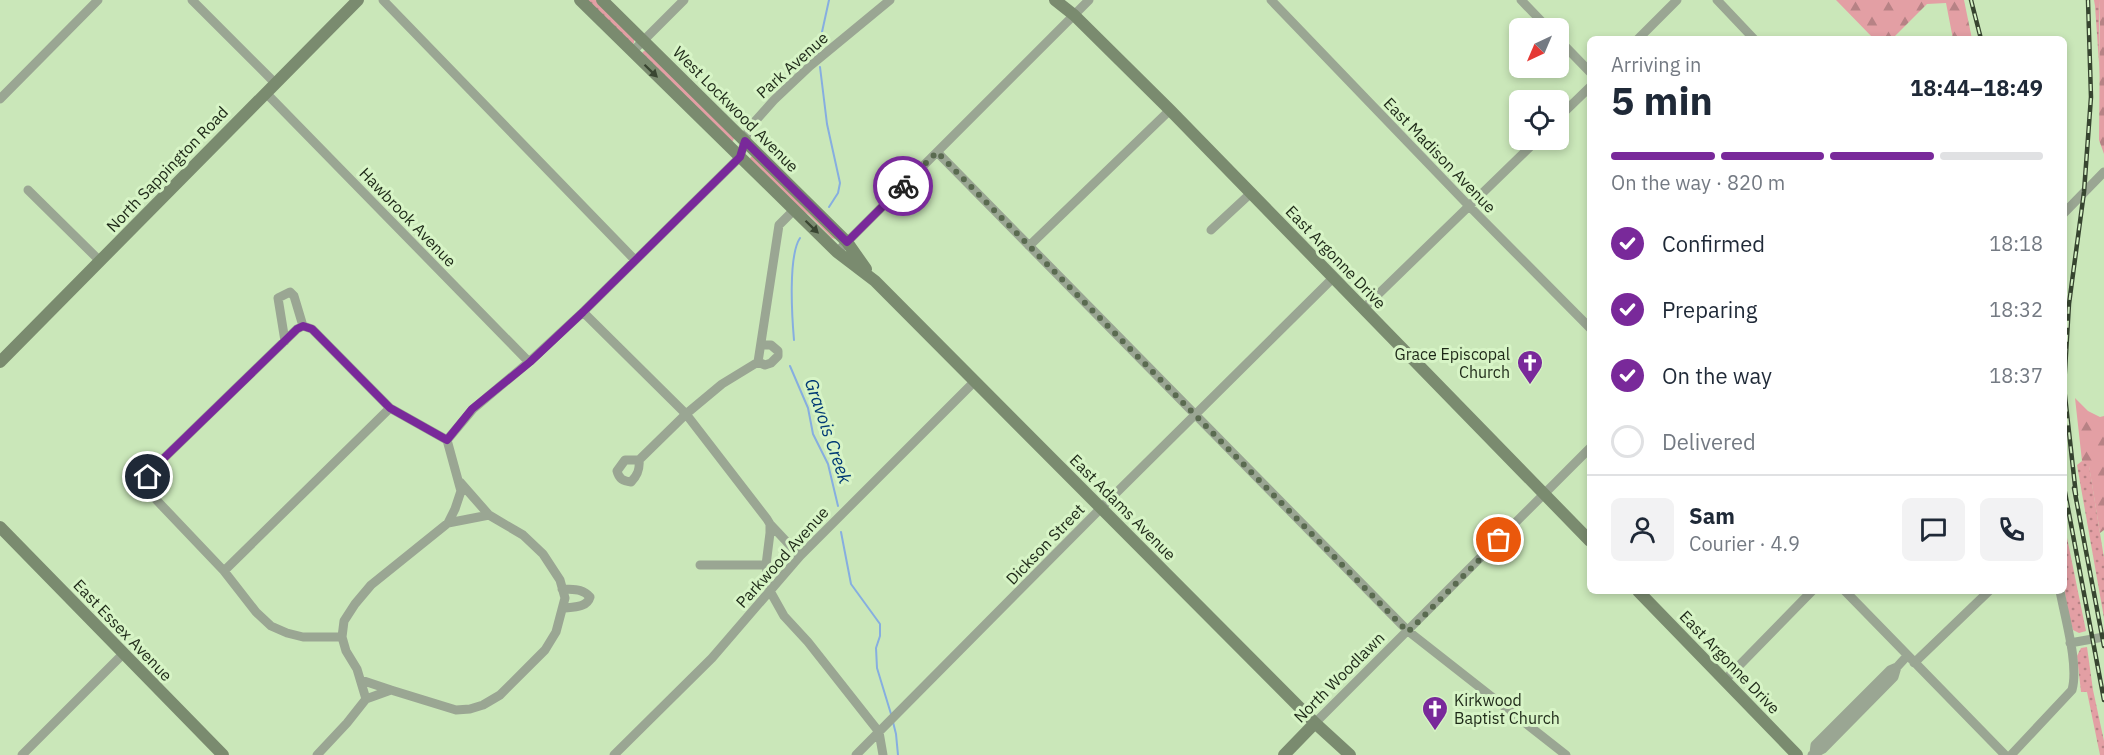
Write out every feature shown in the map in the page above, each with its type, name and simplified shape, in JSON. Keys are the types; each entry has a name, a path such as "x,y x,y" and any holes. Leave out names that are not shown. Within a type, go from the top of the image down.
{"street":[{"path":"0,99 98,0"},
{"path":"192,0 275,83"},
{"name":"North Sappington Road","path":"0,362 358,0"},
{"path":"383,0 635,260"},
{"name":"West Lockwood Avenue","path":"580,0 837,252"},
{"name":"West Lockwood Avenue","path":"602,0 847,242"},
{"path":"632,52 684,0"},
{"name":"Park Avenue","path":"447,440 472,409 530,362 740,157 749,128 781,93 890,0"},
{"name":"East Argonne Drive","path":"1055,0 1074,15 1170,110 1587,538"},
{"path":"837,252 1089,0"},
{"name":"East Madison Avenue","path":"1271,0 1587,325"},
{"path":"1521,0 1538,18"},
{"path":"1641,36 1677,0"},
{"path":"1717,0 1751,36"},
{"path":"1569,50 1587,69"},
{"path":"1569,107 1587,90"},
{"name":"Hawbrook Avenue","path":"266,93 530,362"},
{"path":"1029,246 1170,110"},
{"path":"1364,309 1527,150"},
{"path":"937,152 1408,632 1566,755"},
{"path":"2067,210 2104,172"},
{"path":"28,190 100,261"},
{"path":"1211,230 1251,193"},
{"path":"639,460 686,414 722,384 758,362 779,225 794,210"},
{"name":"East Adams Avenue","path":"847,242 874,280"},
{"name":"East Adams Avenue","path":"837,252 874,280 1315,723 1350,755"},
{"name":"Dickson Street","path":"856,755 1333,279"},
{"path":"285,341 278,301 283,294 290,292 294,296 303,326"},
{"path":"583,312 686,414 770,524 800,556"},
{"path":"147,487 148,477 156,467 297,329 303,326 312,329 390,408 447,440 461,491 448,523 371,585 344,621 342,637 346,651 357,669 366,699"},
{"path":"758,362 765,365 778,356 777,351 771,345 761,345"},
{"name":"Parkwood Avenue","path":"614,755 712,658 800,556 975,381"},
{"path":"224,571 390,408"},
{"name":"North Woodlawn","path":"1284,755 1587,451"},
{"path":"156,467 151,466 139,470 134,477 137,485 147,487 224,571 256,612 271,626 303,637 342,637"},
{"path":"361,680 456,710 470,709 483,705 500,695 545,650 556,632 565,598 560,580 543,554 523,536 489,515 460,482"},
{"path":"448,523 489,515"},
{"path":"770,524 765,565 770,591 784,616 808,642 879,732 883,755"},
{"name":"East Essex Avenue","path":"0,527 223,755"},
{"path":"700,565 765,565"},
{"path":"562,589 579,589 590,597 589,602 583,606 563,608"},
{"name":"East Argonne Drive","path":"1641,594 1797,755"},
{"path":"1725,680 1809,594"},
{"path":"1848,594 2005,755"},
{"path":"1813,754 1823,749 1894,677 1897,668 1911,660 1986,594"},
{"path":"2011,755 2072,690 2074,683 2070,643 2061,594"},
{"path":"2070,643 2104,636"},
{"path":"22,755 123,654"},
{"path":"317,755 366,699 391,690"}],"green space":[{"path":"586,0 596,0 634,38 634,43 632,45"},
{"path":"1836,0 1964,0 1971,36 1952,36 1946,3 1927,4 1895,36 1871,36"},
{"path":"2094,0 2099,0 2100,77 2095,6"},
{"path":"2099,0 2104,0 2104,154 2099,140"},
{"path":"644,51 734,138 733,141 731,142 642,53"},
{"path":"752,156 835,239 809,215 788,201 749,159"},
{"path":"2075,398 2088,411 2100,417 2104,416 2104,530 2100,533 2089,466 2082,461"},
{"path":"2082,461 2089,465 2104,558 2104,618 2077,465"},
{"path":"2067,538 2086,631 2079,633 2073,630 2067,604"},
{"path":"2087,647 2104,741 2104,755 2100,755 2087,692 2081,692 2077,656 2081,648"}],"waterway":[{"name":"Gravois Creek","path":"822,32 829,0"},
{"name":"Gravois Creek","path":"820,67 827,124 840,183 838,193 829,207"},
{"name":"Gravois Creek","path":"794,340 792,272 796,247 800,238"},
{"name":"Gravois Creek","path":"790,366 808,408 813,434 828,464 838,506"},
{"name":"Gravois Creek","path":"841,532 851,584 880,624 880,636 876,648 877,668 891,714"},
{"name":"Gravois Creek","path":"893,722 898,755"}],"railway":[{"path":"1971,0 1980,36"},
{"path":"2067,337 2069,304 2084,192 2091,97 2088,0"},
{"path":"2067,414 2076,495"},
{"path":"2074,488 2104,646"},
{"path":"2067,503 2104,700"}],"way so far":[{"path":"903,186 937,152 1408,632 1499,540"}],"place":[{"name":"Grace Episcopal Church","path":"1530,386"},
{"name":"Kirkwood Baptist Church","path":"1435,732"}],"route":[{"path":"148,477 160,462 297,329 303,326 312,329 390,408 447,440 472,409 530,362 740,157 745,141 847,242 903,186"}]}
